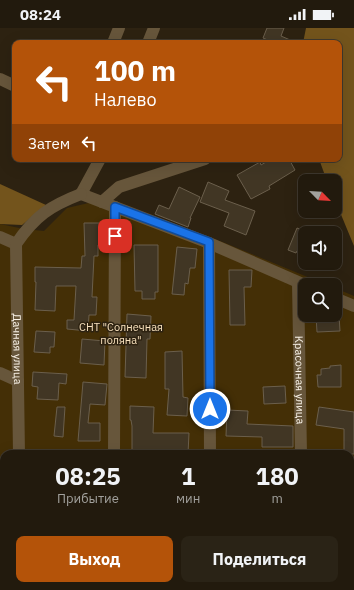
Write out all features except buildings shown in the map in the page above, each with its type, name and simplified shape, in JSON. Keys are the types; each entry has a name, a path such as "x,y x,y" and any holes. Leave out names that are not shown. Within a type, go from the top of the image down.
{"street":[{"path":"114,40 119,28"},
{"path":"149,40 154,28"},
{"path":"0,79 12,85"},
{"path":"0,237 16,244 36,220 60,203 81,194 98,162"},
{"path":"102,202 119,187 196,162"},
{"path":"81,194 209,242 298,282"},
{"path":"114,450 115,207"},
{"path":"209,242 210,450"},
{"name":"Дачная улица","path":"16,244 18,450"},
{"path":"342,301 354,306"},
{"name":"Красочная улица","path":"301,450 302,322"},
{"path":"0,373 18,382"}],"green space":[{"name":"СНТ \"Солнечная поляна\"","path":"106,199 225,243 310,278 298,278 298,322 342,322 342,291 354,296 354,450 0,450 0,224 44,231 67,208"}],"shaded area":[{"path":"306,28 354,28 354,246 342,217 342,174 324,174 320,162 342,162 342,40 304,40"},
{"path":"0,184 46,205 22,225 0,224"}],"route":[{"path":"115,236 115,207 209,242 210,409"}]}
